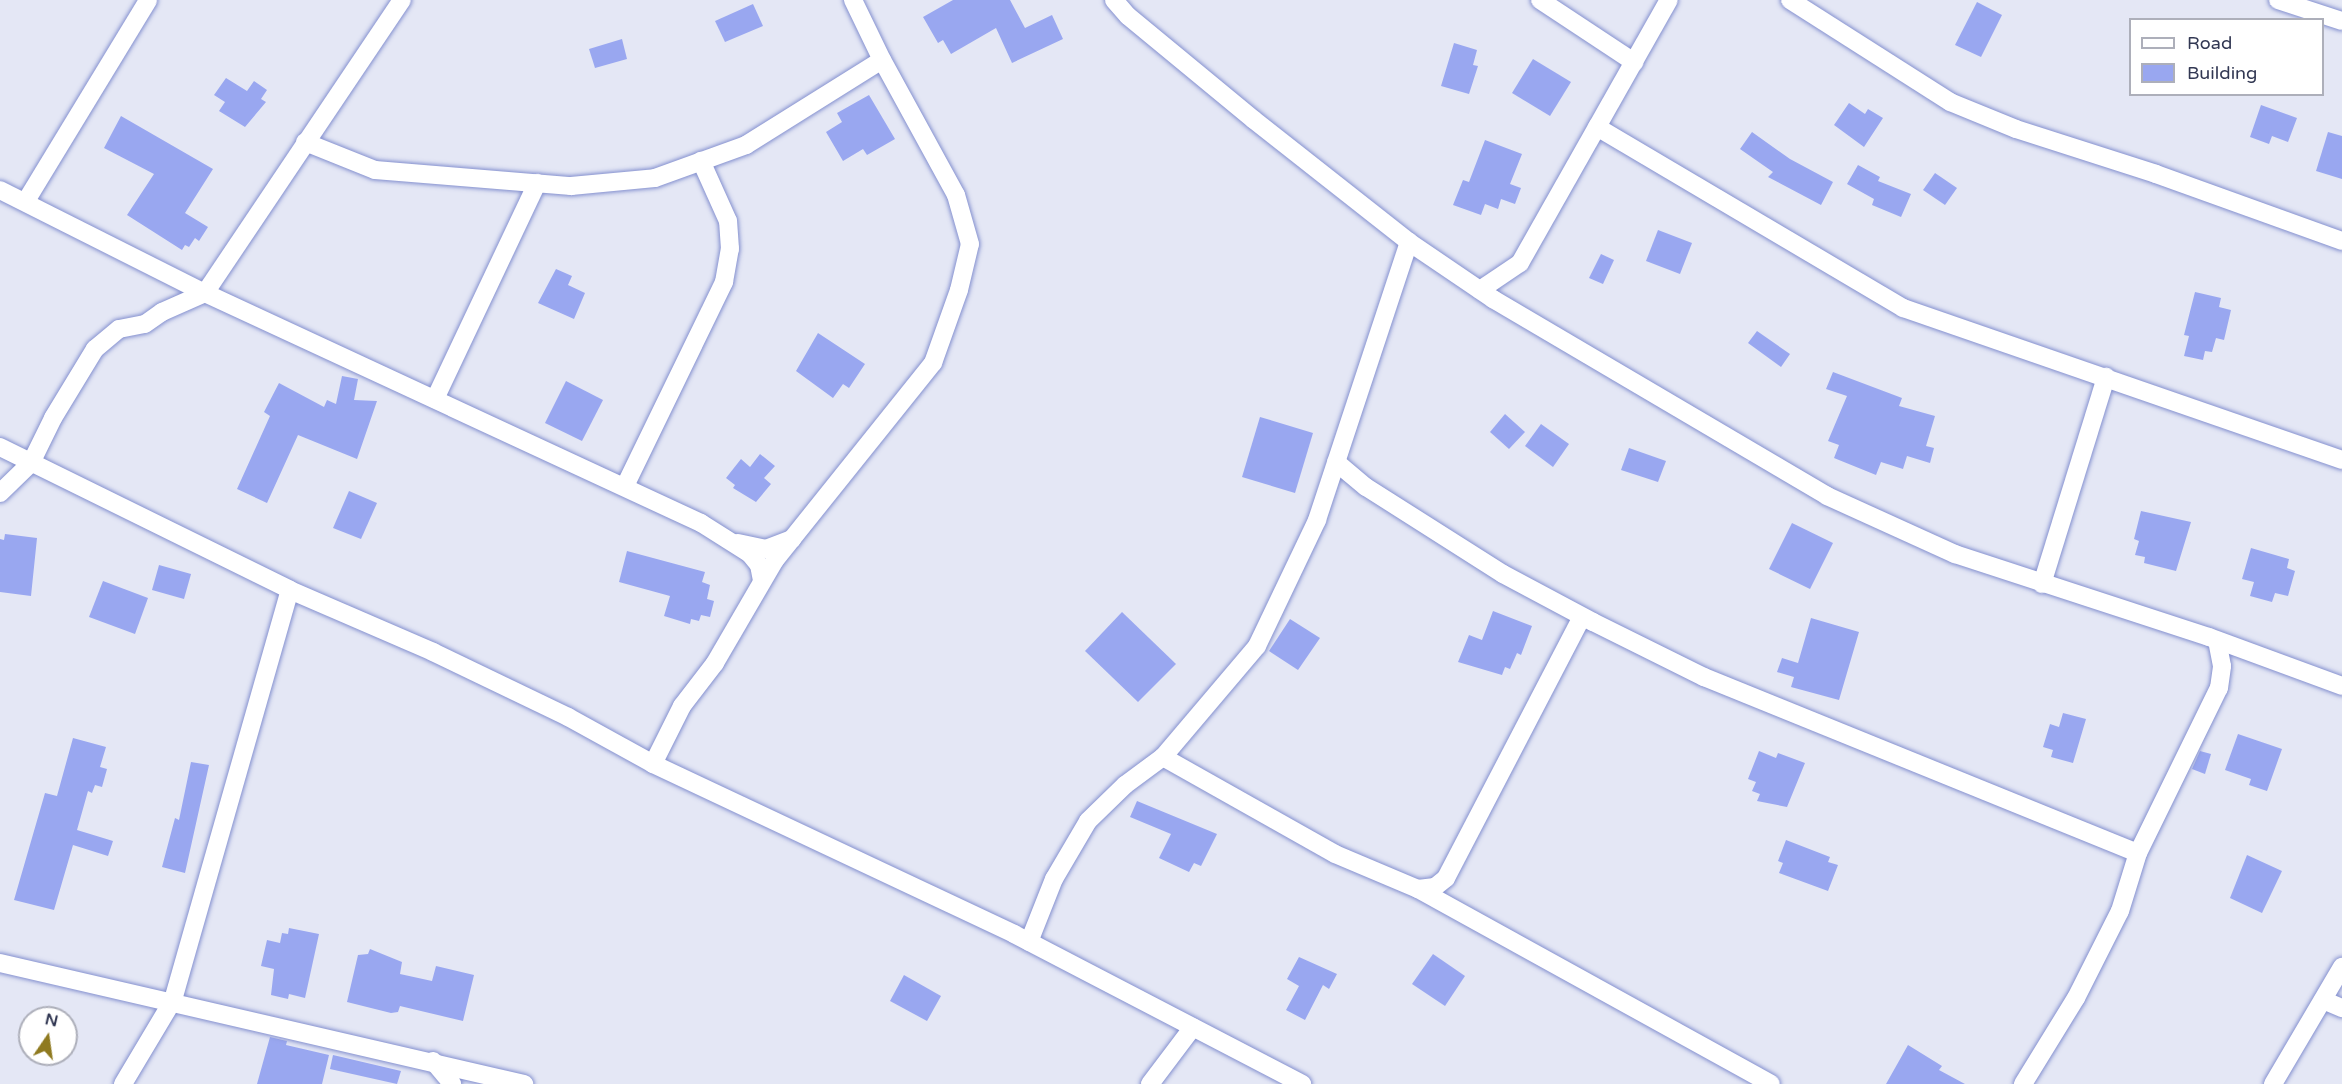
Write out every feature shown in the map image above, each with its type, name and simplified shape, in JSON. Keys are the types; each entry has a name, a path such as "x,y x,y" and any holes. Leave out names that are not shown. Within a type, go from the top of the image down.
{"street":[{"path":"26,201 148,0"},
{"path":"0,493 31,463 53,418 95,349 118,328 145,324 162,312 205,293 402,0"},
{"path":"653,764 682,706 716,663 762,581 933,363 959,290 970,244 956,195 882,60 853,0"},
{"path":"1114,0 1128,16 1245,113 1409,242 1480,290 1827,496 1955,554 2217,640 2342,686"},
{"path":"1540,0 1634,62"},
{"path":"1480,290 1520,263 1669,0"},
{"path":"1790,0 1950,102 2016,129 2156,174 2342,241"},
{"path":"2278,0 2342,21"},
{"path":"305,142 375,170 571,186 655,178 746,145 882,60"},
{"path":"1597,127 1903,308 2342,460"},
{"path":"625,486 724,282 730,249 728,221 701,161"},
{"path":"435,399 537,183"},
{"path":"0,190 26,201 205,293 625,486 736,542 766,549 793,539"},
{"path":"1029,942 1054,879 1088,821 1125,785 1163,757 1257,646 1317,520 1409,242"},
{"path":"219,271 228,303"},
{"path":"2042,584 2106,377"},
{"path":"0,447 290,590 434,652 568,717 653,764 1029,942 1302,1084"},
{"path":"1336,462 1366,487 1503,574 1582,617 1714,681 2138,853"},
{"path":"736,542 759,566 762,581"},
{"path":"123,1084 172,1000 290,590"},
{"path":"1418,889 1435,887 1446,878 1582,617"},
{"path":"2023,1084 2076,998 2120,911 2138,853 2219,688 2222,666 2217,640"},
{"path":"1163,757 1335,854 1418,889 1771,1084"},
{"path":"0,963 172,1000 433,1061 478,1079 524,1084"},
{"path":"2273,1084 2342,967"},
{"path":"2324,1000 2342,1008"},
{"path":"1150,1084 1193,1026"},
{"path":"433,1061 452,1084"}],"building":[{"path":"953,0 1010,0 1025,28 1052,15 1063,39 1012,63 996,28 951,54 943,40 938,43 923,17"},
{"path":"1977,2 2002,15 1981,57 1955,45"},
{"path":"753,4 763,26 725,42 715,21"},
{"path":"622,39 627,59 595,68 589,49"},
{"path":"1454,43 1477,50 1473,65 1478,66 1469,94 1441,86"},
{"path":"1533,59 1571,82 1550,116 1512,93"},
{"path":"226,78 247,91 254,81 267,90 261,99 266,102 245,127 219,111 225,102 214,95"},
{"path":"869,95 895,139 867,155 863,149 843,161 826,132 842,122 837,113"},
{"path":"1849,103 1865,114 1868,109 1883,118 1864,147 1834,125"},
{"path":"2261,105 2297,118 2288,142 2272,136 2269,144 2250,137"},
{"path":"121,116 213,169 185,213 208,227 199,241 195,238 189,247 185,245 182,250 127,215 154,174 104,148"},
{"path":"1752,132 1790,159 1833,182 1821,205 1768,177 1773,172 1740,149"},
{"path":"2328,132 2342,136 2342,179 2316,171"},
{"path":"1485,140 1522,154 1510,184 1521,188 1515,204 1501,199 1498,209 1485,204 1481,215 1453,205 1463,180 1469,182"},
{"path":"1858,165 1880,177 1878,181 1911,194 1901,217 1872,205 1874,199 1847,184"},
{"path":"1935,173 1957,188 1945,205 1923,190"},
{"path":"1658,230 1692,243 1680,274 1646,261"},
{"path":"1601,254 1614,260 1603,284 1589,278"},
{"path":"556,269 572,276 568,285 585,293 574,319 538,303"},
{"path":"2195,292 2221,298 2219,307 2231,310 2224,340 2216,338 2212,352 2205,351 2203,360 2184,356 2189,336 2184,335"},
{"path":"1757,331 1790,354 1781,367 1748,343"},
{"path":"818,333 865,364 849,388 843,384 833,398 796,371"},
{"path":"1833,372 1902,398 1899,406 1935,416 1926,446 1934,448 1930,463 1907,456 1903,469 1881,462 1876,475 1834,458 1839,445 1828,441 1847,396 1826,389"},
{"path":"342,376 358,379 354,400 377,401 357,459 298,435 267,503 237,489 270,416 264,412 279,383 324,407 327,400 336,404"},
{"path":"566,381 603,400 582,441 545,423"},
{"path":"1505,414 1525,432 1509,449 1490,432"},
{"path":"1260,417 1313,433 1295,493 1242,477"},
{"path":"1541,424 1569,444 1553,467 1525,446"},
{"path":"1629,448 1666,461 1658,482 1621,470"},
{"path":"760,454 775,466 764,478 771,484 756,502 733,488 735,485 726,478 741,459 750,467"},
{"path":"349,491 377,503 361,539 333,528"},
{"path":"2141,511 2191,522 2176,571 2144,563 2145,557 2135,555 2139,541 2134,539"},
{"path":"1792,523 1833,543 1810,589 1769,569"},
{"path":"5,534 37,538 31,596 0,592 0,539 4,540"},
{"path":"2251,548 2289,559 2287,568 2295,571 2288,596 2275,593 2272,602 2250,596 2254,582 2242,579"},
{"path":"627,551 705,572 702,582 710,585 707,599 714,601 710,617 701,615 699,621 691,619 690,624 664,616 670,596 619,582"},
{"path":"159,565 191,574 184,599 152,590"},
{"path":"103,581 148,598 135,634 89,617"},
{"path":"1493,611 1532,626 1521,655 1517,653 1510,669 1505,667 1502,675 1458,662 1469,635 1482,640"},
{"path":"1122,612 1176,664 1138,702 1085,651"},
{"path":"1811,618 1859,632 1839,700 1791,687 1794,677 1777,672 1782,658 1798,663"},
{"path":"1290,619 1320,638 1298,670 1269,651"},
{"path":"2063,713 2086,719 2073,763 2051,757 2053,750 2043,747 2050,724 2059,727"},
{"path":"2238,734 2282,749 2267,791 2249,785 2251,779 2225,770"},
{"path":"73,738 106,747 100,767 107,769 102,787 95,785 92,793 88,791 77,830 113,841 108,856 73,845 54,910 14,900 45,793 57,796"},
{"path":"1759,751 1776,758 1778,753 1805,763 1787,807 1757,801 1760,794 1752,791 1756,782 1748,779"},
{"path":"2200,751 2211,754 2205,774 2192,769"},
{"path":"191,762 209,765 185,873 162,867 175,818 179,820"},
{"path":"1137,801 1217,834 1201,866 1194,863 1189,872 1159,858 1171,834 1130,817"},
{"path":"1786,840 1830,857 1828,862 1838,865 1828,891 1779,873 1783,863 1778,861"},
{"path":"2247,855 2282,871 2262,913 2230,898"},
{"path":"289,928 319,934 305,998 289,994 288,999 271,995 274,969 261,966 267,940 280,943 282,933 288,934"},
{"path":"370,949 402,962 400,974 432,981 436,966 474,975 463,1021 400,1006 398,1012 391,1013 347,1002 358,955 368,954"},
{"path":"1433,954 1465,976 1445,1006 1412,984"},
{"path":"1299,957 1337,974 1329,989 1323,985 1305,1020 1286,1010 1299,986 1287,979"},
{"path":"904,975 941,996 927,1021 890,1001"},
{"path":"270,1037 287,1041 286,1045 329,1055 322,1084 257,1084"},
{"path":"1908,1045 1942,1066 1939,1070 1965,1084 1886,1084"},
{"path":"333,1055 401,1071 397,1084 330,1069"}]}
